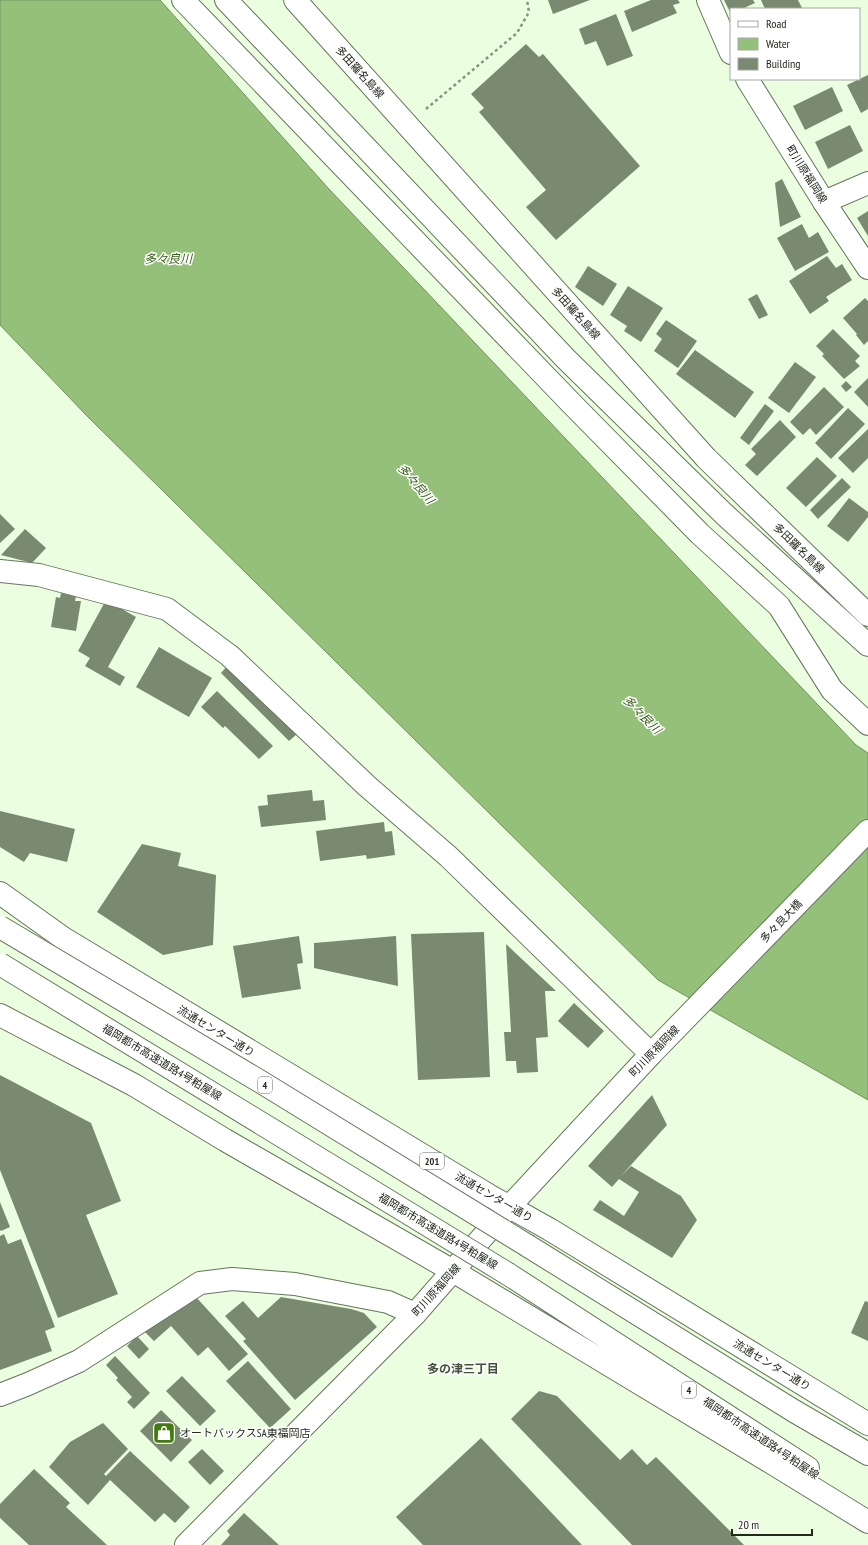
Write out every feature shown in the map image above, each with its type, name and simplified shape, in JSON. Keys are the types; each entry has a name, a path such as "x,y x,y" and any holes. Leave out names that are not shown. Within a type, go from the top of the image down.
{"main road":[{"path":"183,0 572,404 700,534 779,606 832,690 868,724"},
{"path":"226,0 566,359 724,514 868,645"},
{"name":"多田羅名島線","path":"296,0 706,458 868,615"},
{"path":"708,0 730,51"},
{"name":"町川原福岡線","path":"748,80 824,202 868,268"},
{"path":"824,202 868,183"},
{"path":"0,571 39,576 167,609 230,656 367,786 449,857 651,1054"},
{"name":"多々良大橋","path":"694,1011 868,831"},
{"name":"流通センター通り","path":"0,892 63,938 509,1207 549,1229 868,1424"},
{"name":"4","path":"0,927 274,1090 542,1254 794,1411 868,1454"},
{"name":"福岡都市高速道路4号粕屋線","path":"0,964 508,1274 776,1447 868,1510"},
{"name":"町川原福岡線","path":"186,1545 415,1314 509,1207 651,1054 694,1011"},
{"path":"0,1015 134,1085 224,1140 453,1271 765,1458 868,1522"},
{"path":"0,1395 78,1361 200,1283 232,1279 295,1284 388,1302 415,1314"}],"path":[{"path":"414,133 427,108 517,33 529,12 527,0"}],"water":[{"name":"多々良川","path":"0,0 160,0 328,188 856,745 868,753 868,1100 658,980 87,416 0,325"}],"building":[{"path":"548,0 590,0 553,14"},
{"path":"651,0 678,0 680,3 673,5 677,13 632,32 624,11"},
{"path":"724,0 753,0 755,3 744,8 730,8 730,12"},
{"path":"761,0 798,0 802,8 765,8"},
{"path":"616,14 633,56 607,66 596,41 585,45 579,29"},
{"path":"526,44 539,57 543,54 640,166 556,240 526,207 546,190 479,112 484,108 471,94"},
{"path":"868,75 868,109 861,113 847,85"},
{"path":"832,87 843,111 805,130 793,106"},
{"path":"850,125 863,151 828,169 815,142"},
{"path":"782,179 801,217 780,227 775,183"},
{"path":"868,211 868,236 857,218"},
{"path":"802,224 809,238 818,232 829,252 795,271 777,238"},
{"path":"827,256 836,268 842,264 852,280 826,297 829,301 810,314 789,281"},
{"path":"588,266 617,284 603,306 575,287"},
{"path":"628,286 663,308 641,342 624,331 627,326 610,315"},
{"path":"757,294 768,315 759,319 748,299"},
{"path":"865,298 868,301 868,341 864,345 856,335 857,334 843,318"},
{"path":"666,320 697,341 678,368 654,351 662,339 656,334"},
{"path":"833,329 860,356 855,361 860,366 844,379 822,356 824,354 816,346"},
{"path":"695,350 754,392 735,418 676,374"},
{"path":"795,362 816,377 789,413 768,398"},
{"path":"868,378 868,407 854,392"},
{"path":"846,381 852,387 846,392 841,386"},
{"path":"824,387 844,407 816,435 810,428 803,435 790,422"},
{"path":"765,404 774,411 749,445 740,438"},
{"path":"848,408 865,424 831,459 815,443"},
{"path":"780,420 796,437 757,476 745,465 756,454 751,449"},
{"path":"868,429 868,458 853,473 838,458"},
{"path":"817,457 837,476 806,507 786,488"},
{"path":"842,478 851,487 818,519 810,510"},
{"path":"849,498 868,512 868,517 848,542 827,526"},
{"path":"0,514 15,529 0,543"},
{"path":"25,529 46,548 32,563 1,555"},
{"path":"61,593 76,596 75,601 81,601 76,631 51,627 56,597 60,598"},
{"path":"106,600 136,617 108,667 125,677 120,686 85,666 90,658 78,651"},
{"path":"159,647 212,678 189,717 136,687"},
{"path":"228,665 297,734 289,741 221,673"},
{"path":"217,691 273,746 259,759 225,726 223,728 201,707"},
{"path":"312,790 313,801 324,800 326,820 261,827 258,806 268,805 267,795"},
{"path":"0,811 75,829 67,862 30,853 24,862 0,847"},
{"path":"384,822 385,832 392,831 395,855 367,859 366,855 320,861 316,831"},
{"path":"142,844 181,853 178,866 216,875 213,945 163,955 97,912"},
{"path":"484,932 490,1077 418,1080 411,934"},
{"path":"299,936 303,963 297,964 301,989 242,998 233,946"},
{"path":"396,936 398,986 314,968 314,943"},
{"path":"506,944 556,991 545,991 548,1037 536,1038 538,1072 517,1073 516,1061 506,1061 504,1032 511,1032"},
{"path":"574,1003 604,1031 588,1048 558,1021"},
{"path":"0,1075 91,1123 121,1201 86,1215 118,1294 58,1318 0,1170"},
{"path":"652,1095 667,1125 621,1176 631,1166 681,1196 697,1220 672,1258 593,1210 600,1200 624,1216 639,1192 619,1179 612,1187 588,1166"},
{"path":"0,1202 10,1227 1,1231 0,1230"},
{"path":"4,1234 8,1244 21,1239 55,1327 45,1331 52,1351 0,1370 0,1236"},
{"path":"196,1297 248,1354 229,1371 208,1347 198,1356 171,1326 154,1341 144,1331"},
{"path":"281,1297 351,1309 364,1313 377,1327 295,1400 243,1341 246,1339 225,1316 243,1301 258,1318"},
{"path":"865,1301 868,1302 868,1341 851,1333"},
{"path":"137,1336 149,1349 139,1359 127,1346"},
{"path":"115,1356 150,1393 134,1409 127,1402 132,1397 116,1380 118,1378 106,1365"},
{"path":"248,1361 291,1409 270,1428 226,1381"},
{"path":"182,1376 216,1411 200,1426 166,1391"},
{"path":"539,1391 557,1396 620,1460 632,1449 647,1465 656,1457 744,1545 632,1545 511,1419"},
{"path":"161,1410 192,1440 171,1462 140,1431"},
{"path":"103,1423 128,1449 104,1474 106,1476 130,1451 190,1507 175,1523 164,1513 155,1522 110,1480 88,1505 49,1467 70,1442"},
{"path":"481,1438 582,1545 423,1545 396,1517"},
{"path":"202,1449 224,1471 210,1485 188,1462"},
{"path":"34,1469 70,1503 66,1507 107,1545 29,1545 0,1518 0,1504"},
{"path":"244,1513 279,1545 221,1545 230,1535 227,1531"}],"place":[{"name":"オートバックスSA東福岡店","path":"164,1433"}],"district":[{"name":"多の津三丁目","path":"463,1369"}]}
